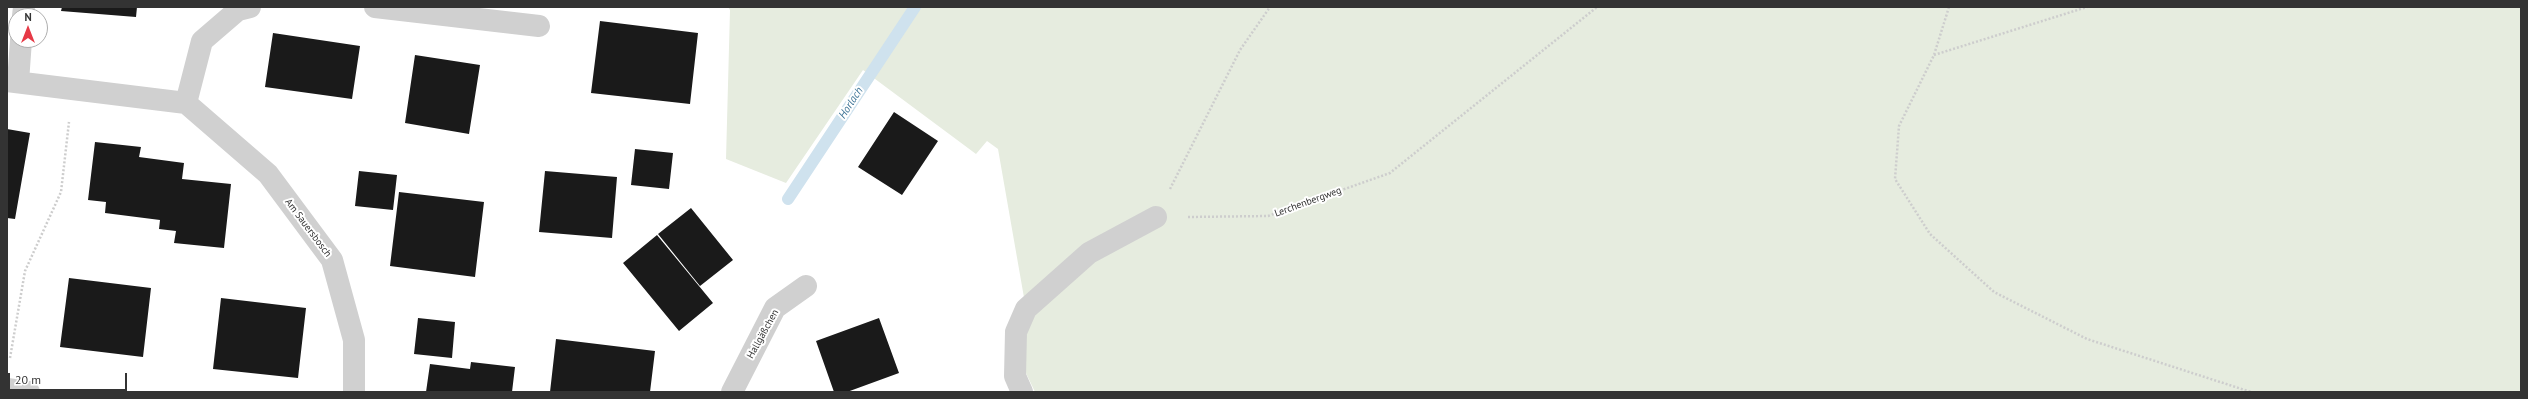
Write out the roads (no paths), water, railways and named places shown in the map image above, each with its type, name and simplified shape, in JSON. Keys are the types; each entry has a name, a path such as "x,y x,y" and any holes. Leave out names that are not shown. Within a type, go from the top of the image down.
{"street":[{"path":"20,48 13,81 186,103 202,41 238,10 250,7"},
{"path":"375,7 539,26"},
{"name":"Am Sauersbosch","path":"186,103 268,174 332,260 354,340 354,392"},
{"path":"1022,392 1015,376 1016,332 1026,309 1089,253 1156,217"},
{"name":"Hallgäßchen","path":"732,392 775,308 806,286"},
{"path":"7,389 28,392"}],"waterway":[{"name":"Horlach","path":"788,199 915,7"}]}
